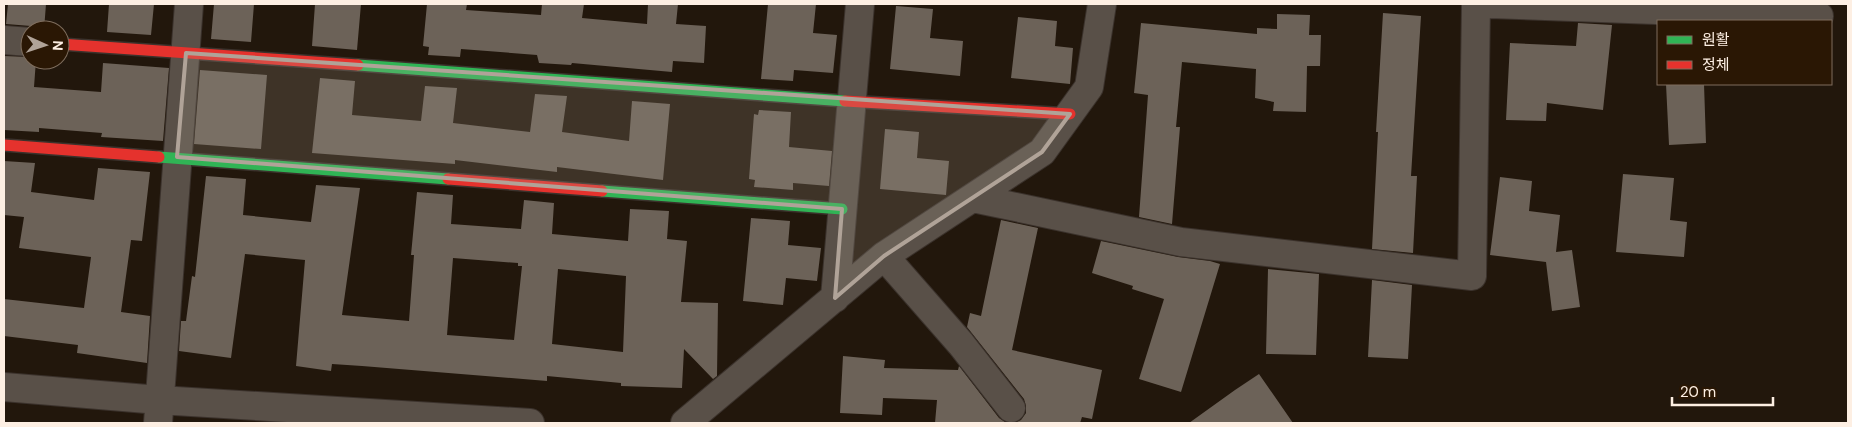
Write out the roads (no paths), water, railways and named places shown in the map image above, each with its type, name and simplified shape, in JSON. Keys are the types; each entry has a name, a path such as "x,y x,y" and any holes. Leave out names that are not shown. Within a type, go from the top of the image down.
{"street":[{"path":"158,412 189,4"},
{"path":"834,298 860,4"},
{"path":"685,423 884,256 1042,152 1089,87 1102,4"},
{"path":"973,198 1181,242 1472,276 1476,4"},
{"path":"1490,4 1819,16"},
{"path":"4,40 20,41"},
{"path":"70,45 851,101 1070,114"},
{"path":"4,145 842,209"},
{"path":"884,256 1012,408"},
{"path":"4,386 158,412 530,423"}]}
